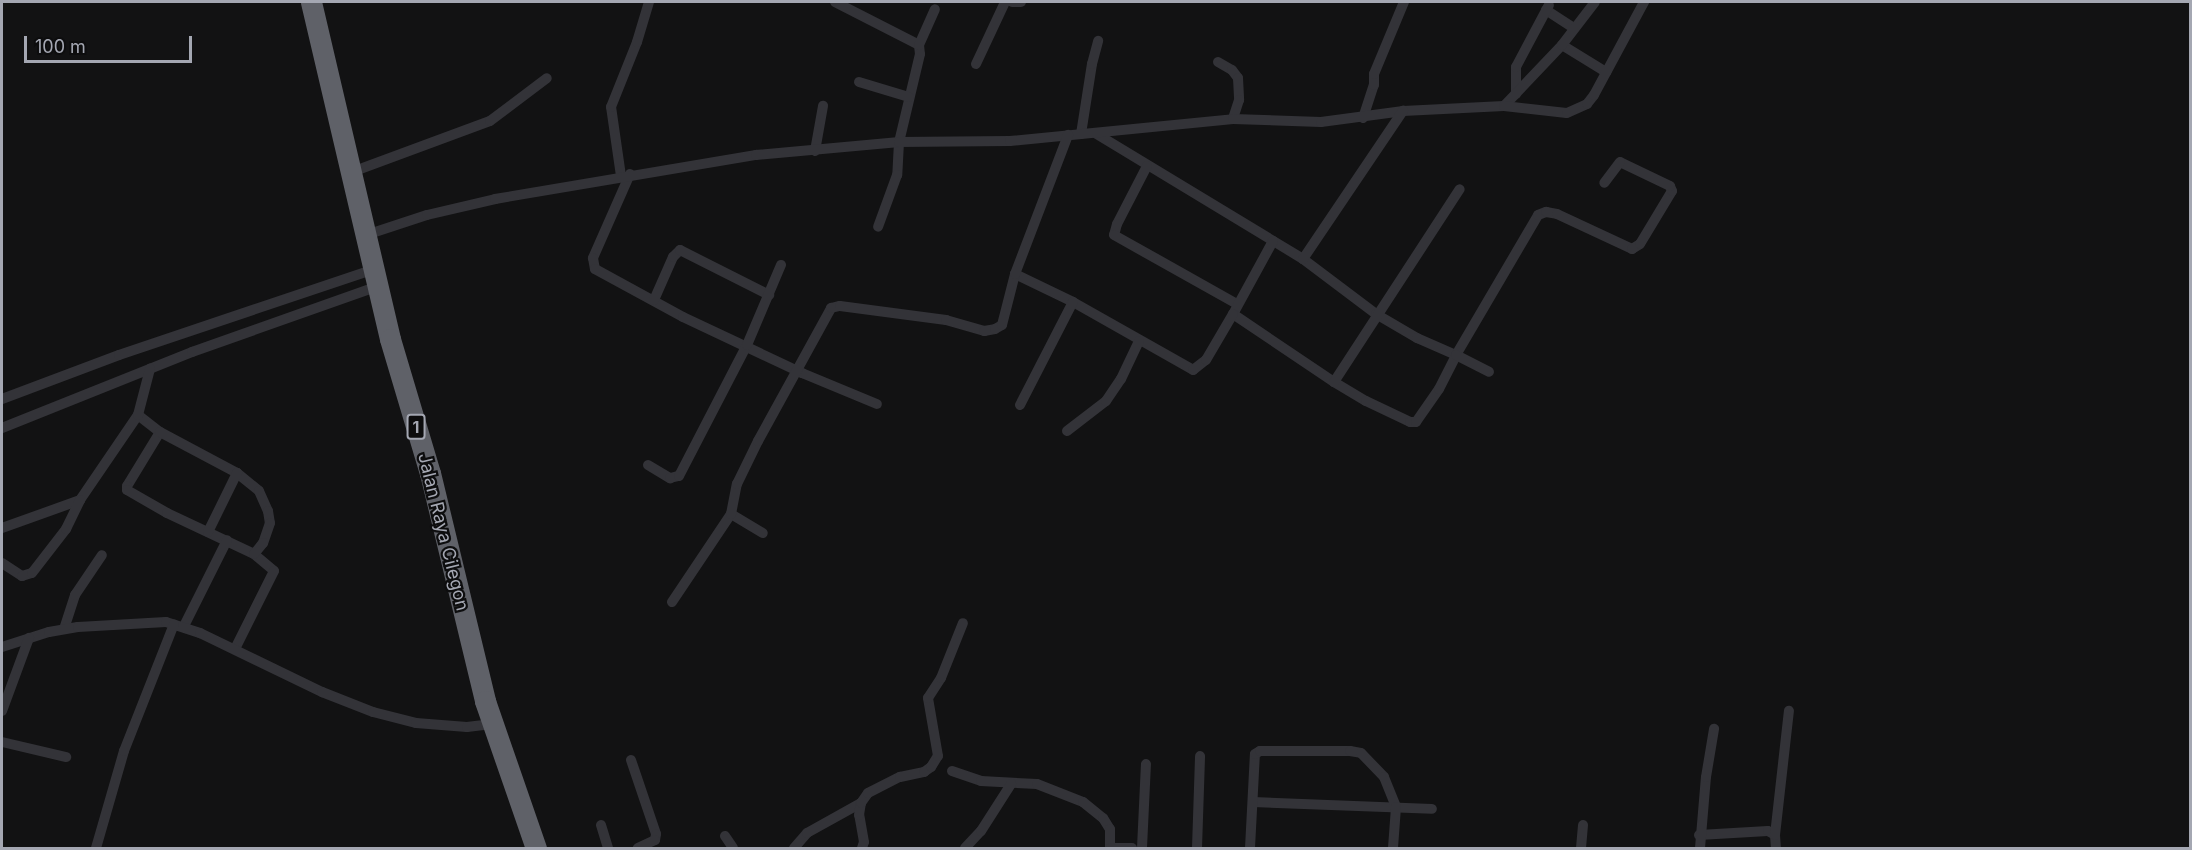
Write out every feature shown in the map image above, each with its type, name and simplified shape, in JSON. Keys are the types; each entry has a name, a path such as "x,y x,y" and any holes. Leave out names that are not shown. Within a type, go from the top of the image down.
{"highway":[{"name":"Jalan Raya Cilegon","path":"315,4 390,339 430,473 492,724 536,849"}],"street":[{"path":"649,2 638,42 611,107 626,175 593,264 595,269 683,317 877,404"},
{"path":"835,2 919,45"},
{"path":"976,64 1005,2"},
{"path":"1012,2 1021,2"},
{"path":"1363,118 1374,85 1373,77 1404,2"},
{"path":"1504,106 1562,45 1595,2"},
{"path":"366,235 427,215 495,199 626,175 756,155 899,142 988,143 1233,118 1313,122 1363,118 1403,111 1504,106 1567,113 1578,110 1594,95 1644,2"},
{"path":"1516,94 1516,67 1548,8 1574,28"},
{"path":"878,227 897,175 899,142 920,54 919,45 935,9"},
{"path":"1081,134 1098,41"},
{"path":"1562,45 1606,72"},
{"path":"1218,62 1232,70 1238,78 1239,100 1233,118"},
{"path":"352,172 490,121 547,78"},
{"path":"859,82 909,97"},
{"path":"815,151 823,106"},
{"path":"1303,259 1403,111"},
{"path":"1095,133 1303,259 1376,314 1417,338 1489,372"},
{"path":"672,602 731,514 737,484 795,369 831,308 840,306 915,315 984,330 995,329 1002,325 1015,274 1068,135"},
{"path":"1147,166 1117,224 1114,235 1235,309 1334,382 1366,401 1410,422 1416,422 1439,389 1456,355 1538,215 1546,212 1557,214 1632,249 1640,244 1671,195 1670,186 1620,162 1604,183"},
{"path":"1334,382 1376,314 1460,189"},
{"path":"1015,274 1073,302 1193,370 1206,360 1273,240"},
{"path":"654,300 672,257 680,250 769,295"},
{"path":"648,465 669,478 680,477 747,345 781,265"},
{"path":"2,399 186,332 376,278"},
{"path":"2,428 376,278"},
{"path":"1020,405 1073,302"},
{"path":"186,332 192,352"},
{"path":"1067,431 1107,401 1122,379 1139,341"},
{"path":"2,563 22,576 32,573 66,529 80,500 138,415 150,369"},
{"path":"138,415 160,432 237,473 259,491 268,511 269,530 263,543 254,554"},
{"path":"160,432 127,486 127,490 254,554 270,566 274,573 235,649"},
{"path":"207,532 237,473"},
{"path":"2,528 80,500"},
{"path":"731,514 763,533"},
{"path":"96,849 124,751 179,625 227,540"},
{"path":"64,629 75,595 102,555"},
{"path":"2,647 64,629 128,623 179,625 235,649 322,692 392,717 443,725 492,724"},
{"path":"862,849 864,842 859,815 861,803 868,793 883,783 924,772 936,760 938,749 928,698 941,678 963,623"},
{"path":"2,711 29,639"},
{"path":"1776,849 1775,836 1789,711"},
{"path":"1700,849 1699,836 1714,729"},
{"path":"2,741 66,757"},
{"path":"1250,849 1254,757 1260,751 1361,753 1380,771 1396,807 1393,849"},
{"path":"1197,849 1200,756"},
{"path":"631,760 656,834 655,840 638,849"},
{"path":"1142,849 1146,764"},
{"path":"952,771 974,780 1051,787 1083,802 1098,813 1110,829 1111,848 1132,849"},
{"path":"965,849 986,824 1011,784"},
{"path":"1253,802 1432,809"},
{"path":"794,849 807,833 861,803"},
{"path":"601,825 608,849"},
{"path":"1581,849 1584,825"},
{"path":"1699,836 1758,830 1768,831 1775,836"},
{"path":"725,836 733,849"}]}
